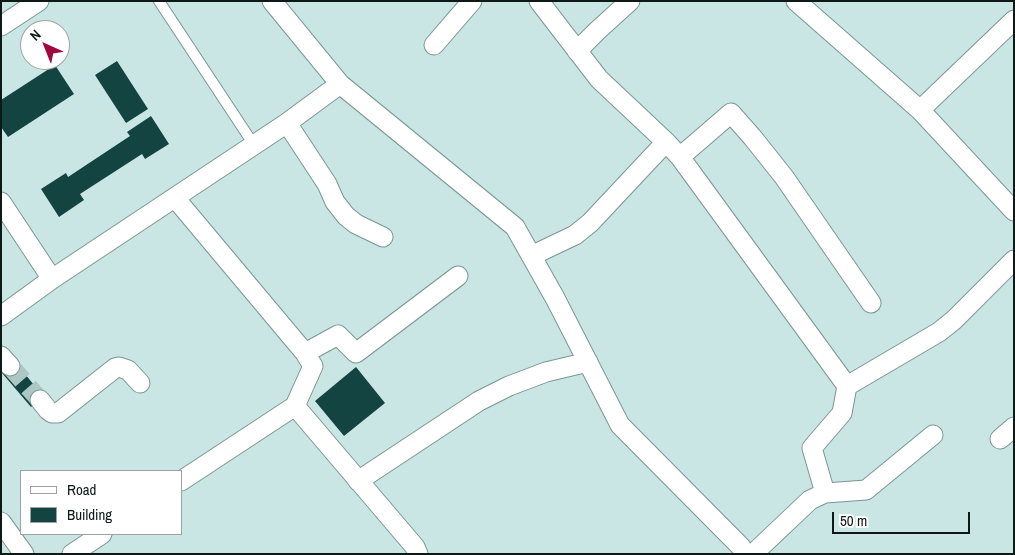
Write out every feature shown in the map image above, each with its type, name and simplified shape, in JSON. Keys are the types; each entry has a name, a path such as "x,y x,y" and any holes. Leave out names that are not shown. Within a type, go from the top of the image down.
{"street":[{"path":"1,26 39,1"},
{"path":"272,1 340,84 515,227 620,425 742,547 746,554"},
{"path":"434,45 472,1"},
{"path":"539,1 599,79 680,157 847,386 842,413 812,448 825,493"},
{"path":"578,51 630,1"},
{"path":"796,1 920,110 1011,202"},
{"path":"920,110 1014,20"},
{"path":"1,316 287,123 340,84"},
{"path":"680,157 730,113 784,177 871,303"},
{"path":"287,123 328,184 335,202 346,216 356,224 383,237"},
{"path":"531,256 575,235 590,223 666,142"},
{"path":"175,198 305,353 313,366 295,406 182,481"},
{"path":"1,202 52,280"},
{"path":"847,386 939,332 954,320 1014,260"},
{"path":"305,353 338,334 356,353 458,276"},
{"path":"358,481 479,401 509,386 546,372 588,362"},
{"path":"40,400 52,413 58,413 115,368 119,367 128,370 140,383"},
{"path":"295,406 415,547 418,554"},
{"path":"753,554 810,500 825,493 866,490 933,435"},
{"path":"1,522 24,554"},
{"path":"72,554 100,535"}],"lane":[{"path":"159,1 254,145"}],"building":[{"path":"117,61 148,109 126,123 95,75"},
{"path":"47,70 58,70 74,94 8,137 1,127 1,100"},
{"path":"151,116 169,144 145,159 142,154 80,194 84,200 59,217 41,189 66,173 68,177 130,136 127,132"},
{"path":"15,362 44,397 31,407 2,373"},
{"path":"356,367 385,403 344,436 315,401"}],"tunnel":[{"path":"10,366 40,400"}]}
